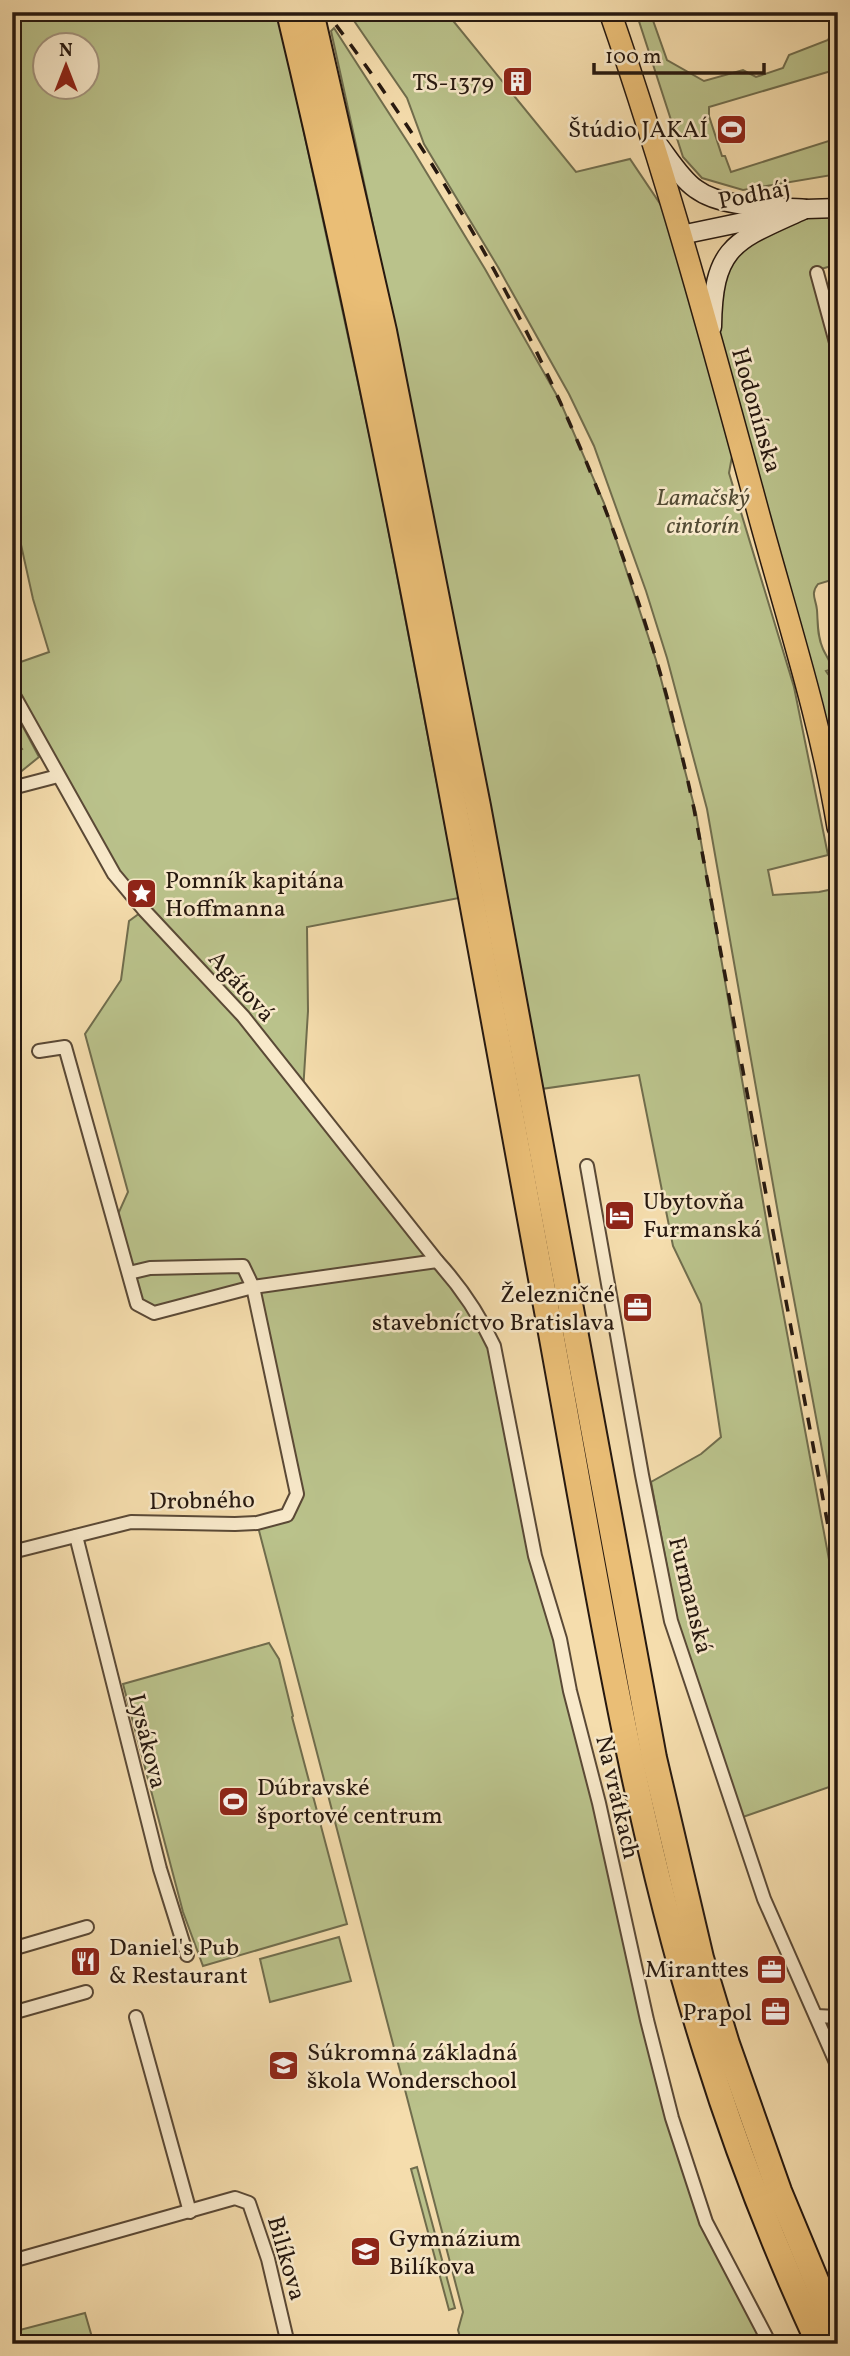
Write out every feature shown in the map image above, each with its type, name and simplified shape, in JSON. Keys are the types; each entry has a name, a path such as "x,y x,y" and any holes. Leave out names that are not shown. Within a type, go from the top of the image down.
{"highway":[{"path":"289,12 363,286"},
{"path":"313,20 373,334 478,806 654,1758 702,1958 727,2044 779,2191 838,2333"},
{"path":"373,334 458,824 643,1813 705,2050 758,2200 819,2344"}],"main road":[{"name":"Hodonínska","path":"610,12 681,235 712,343 814,715 838,827"}],"street":[{"path":"650,135 691,185 708,196 725,202 806,209"},
{"name":"Podháj","path":"681,235 806,209 838,208"},
{"path":"712,343 714,289 728,254 744,237 806,209"},
{"path":"817,273 838,350"},
{"name":"Agátová","path":"12,692 114,874 243,1016 437,1261"},
{"path":"12,788 58,776"},
{"path":"38,1051 65,1047 137,1304 154,1313 253,1287 437,1261"},
{"name":"Furmanská","path":"587,1166 671,1621 764,1899 838,2067"},
{"name":"Na vrátkach","path":"437,1261 460,1287 481,1318 494,1346 535,1556 561,1639 570,1691 599,1803 647,2020 672,2118 706,2222 770,2344"},
{"path":"129,1273 150,1268 243,1266 253,1287"},
{"name":"Drobného","path":"12,1552 131,1522 246,1524 287,1515 297,1494 253,1287"},
{"name":"Lysákova","path":"76,1536 160,1869 187,1955"},
{"path":"12,1949 88,1927"},
{"path":"12,2013 86,1992"},
{"path":"816,2016 838,2017"},
{"path":"136,2018 190,2211"},
{"name":"Bilíkova","path":"12,2260 236,2198 249,2203 268,2259 288,2344"}],"green space":[{"path":"12,12 278,12 376,466 459,898 307,927 308,1011 303,1092 437,1261 494,1346 535,1556 647,2020 706,2222 770,2344 462,2344 458,2330 463,2312 257,1523 287,1515 297,1494 253,1287 154,1313 137,1304 114,1223 128,1192 85,1034 121,980 129,921 144,910 114,874 12,692 12,665 49,652 33,599 12,504"},
{"name":"Lamačský cintorín","path":"348,12 446,12 576,172 630,159 681,235 711,340 713,298 744,237 838,208 838,264 811,272 838,373 838,578 818,584 814,594 820,639 832,669 826,671 828,674 834,672 838,703 838,827 736,434 729,473 794,687 828,855 768,870 773,895 838,888 838,1535 707,809 667,658 646,591 594,446 569,394 498,267 424,144 407,98"},
{"path":"636,12 650,12 667,60 704,81 743,70 756,77 783,68 789,55 828,40 838,21 838,69 709,107 709,116 722,156 725,156 731,172 838,138 838,174 743,190 702,178 683,157"},
{"path":"334,28 485,269 560,401 604,503 656,660 696,813 769,1236 838,1608 838,1816 829,1787 743,1817 677,1620 651,1482 701,1454 721,1437 701,1304 673,1246 639,1075 541,1089 441,559 331,31"},
{"path":"12,706 39,757 18,774 12,773 12,755 22,749 12,738"},
{"name":"Dúbravské športové centrum","path":"269,1643 279,1659 347,1924 203,1966 183,1912 123,1684"},
{"path":"339,1937 351,1981 270,2002 260,1959"},
{"path":"417,2167 455,2308 449,2310 411,2169"},
{"path":"85,2313 94,2344 12,2344 12,2332"}],"railway":[{"path":"336,25 399,114 457,206 510,300 558,398 601,497 637,599 669,703 694,809 838,1579"}],"place":[{"name":"TS-1379","path":"517,82"},
{"name":"Štúdio JAKAÍ","path":"731,129"},
{"name":"Pomník kapitána Hoffmanna","path":"142,894"},
{"name":"Ubytovňa Furmanská","path":"620,1215"},
{"name":"Železničné stavebníctvo Bratislava","path":"638,1308"},
{"name":"Dúbravské športové centrum","path":"234,1801"},
{"name":"Daniel's Pub & Restaurant","path":"86,1961"},
{"name":"Miranttes","path":"772,1969"},
{"name":"Prapol","path":"775,2012"},
{"name":"Súkromná základná škola Wonderschool","path":"284,2066"},
{"name":"Gymnázium Bilíkova","path":"366,2252"}]}
